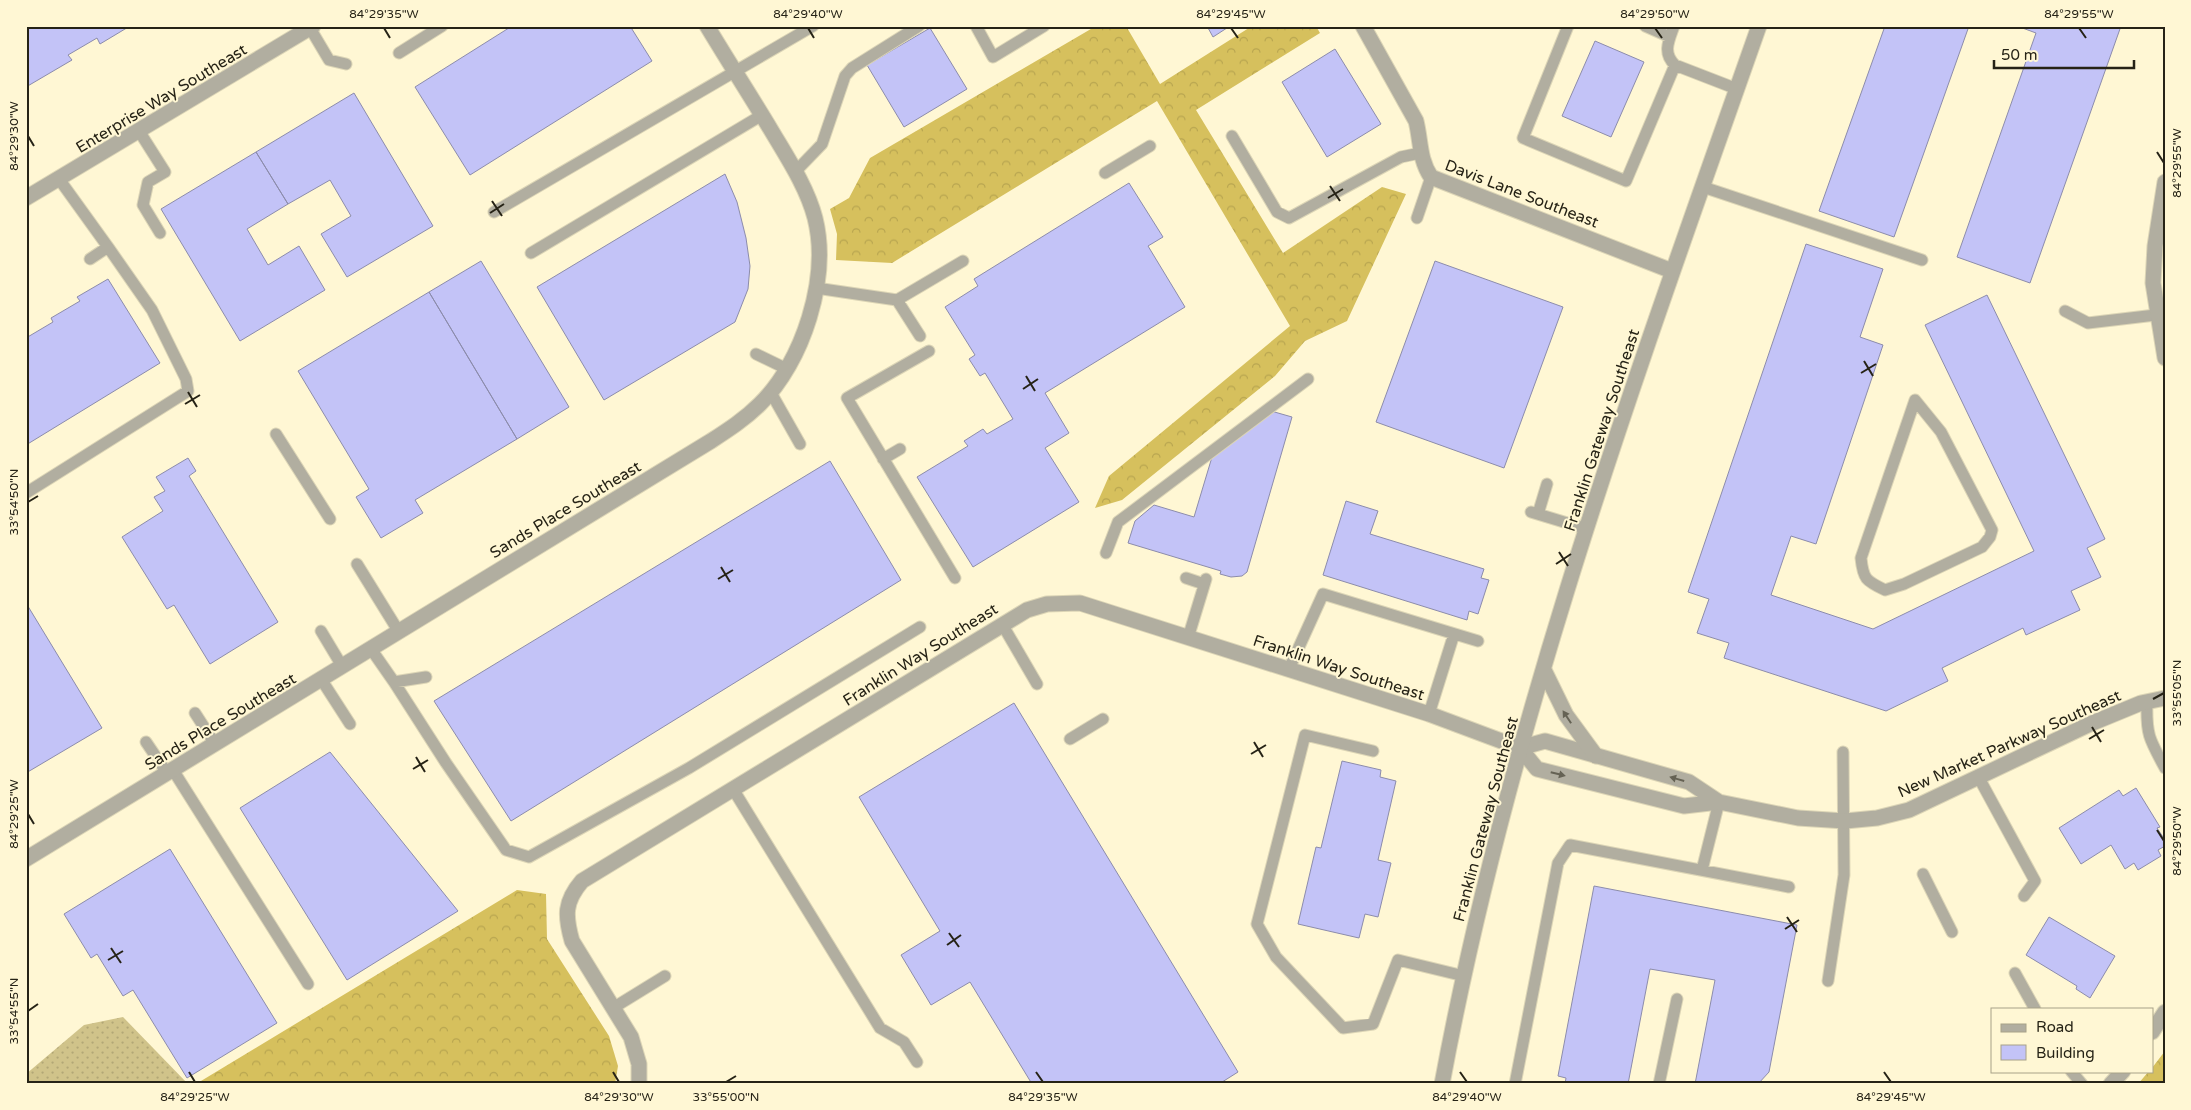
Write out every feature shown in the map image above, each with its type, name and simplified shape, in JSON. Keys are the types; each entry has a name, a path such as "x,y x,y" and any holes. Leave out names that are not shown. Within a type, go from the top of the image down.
{"street":[{"name":"Sands Place Southeast","path":"26,859 711,441 738,423 760,404 787,369 795,355 810,315 816,288 817,242 815,219 794,172 762,115 707,26"},
{"name":"Davis Lane Southeast","path":"1363,26 1416,121 1420,137 1420,153 1424,166 1432,177 1672,271"},
{"name":"Franklin Gateway Southeast","path":"1442,1084 1481,896 1520,748 1587,529 1672,271 1759,26"},
{"name":"Enterprise Way Southeast","path":"26,198 311,27"},
{"path":"2165,182 2155,246 2153,283 2161,315 2165,358"},
{"name":"Franklin Way Southeast","path":"639,1084 639,1064 631,1037 572,941 567,924 567,910 572,894 582,881 1027,610 1047,604 1080,602 1429,714 1520,748"},
{"path":"1544,670 1566,715 1596,756"},
{"name":"New Market Parkway Southeast","path":"1719,802 1689,782 1545,741 1520,748 1537,769 1684,806 1719,802 1798,818 1845,820 1877,818 1909,810 2090,724 2147,702 2165,698"},
{"path":"2154,1029 2165,1012"},
{"path":"2111,1084 2122,1072"}],"lane":[{"path":"399,53 442,26"},
{"path":"494,212 813,26"},
{"path":"794,172 822,144 845,76 852,68 919,26"},
{"path":"976,26 994,57 1044,26"},
{"path":"1568,26 1524,138 1626,181 1675,65"},
{"path":"1645,26 1672,31 1666,46 1668,54 1675,65 1737,89"},
{"path":"311,27 329,60 346,64"},
{"path":"531,253 762,115"},
{"path":"139,131 165,172 148,182 143,205 160,233"},
{"path":"1232,136 1277,212 1290,218 1400,157 1420,153"},
{"path":"1105,173 1150,146"},
{"path":"1417,218 1432,177"},
{"path":"26,492 188,390 186,379 152,310 59,179"},
{"path":"1703,187 1922,260"},
{"path":"90,258 108,247"},
{"path":"816,288 897,300 963,261"},
{"path":"897,300 920,336"},
{"path":"2064,311 2088,323 2161,315"},
{"path":"930,351 847,398 955,578"},
{"path":"756,354 787,369"},
{"path":"1106,553 1118,522 1308,379"},
{"path":"770,391 800,444"},
{"path":"1915,400 1941,432 1987,518 1992,530 1990,537 1982,547 1904,584 1885,590 1868,583 1863,573 1861,558 1915,400"},
{"path":"276,434 330,519"},
{"path":"883,459 900,449"},
{"path":"1547,484 1534,513 1587,529"},
{"path":"357,564 398,632"},
{"path":"1186,578 1205,582 1188,638"},
{"path":"1289,669 1323,594 1478,641"},
{"path":"1002,624 1037,684"},
{"path":"371,649 506,850 529,857 690,768 920,627"},
{"path":"321,631 342,666"},
{"path":"1429,714 1454,634"},
{"path":"394,682 426,677"},
{"path":"321,680 350,724"},
{"path":"2147,702 2146,729 2153,747 2165,768"},
{"path":"195,713 215,744"},
{"path":"1070,739 1103,719"},
{"path":"1373,751 1305,735 1257,924 1276,957 1343,1028 1372,1024 1398,960 1464,976"},
{"path":"146,742 170,772 308,984"},
{"path":"1828,981 1844,875 1844,752"},
{"path":"1979,778 2035,881 2024,896"},
{"path":"733,789 880,1028 904,1042 916,1062"},
{"path":"1702,870 1719,802"},
{"path":"1515,1084 1558,864 1570,845 1789,887"},
{"path":"1923,874 1952,932"},
{"path":"2015,973 2034,1008"},
{"path":"613,1008 665,976"},
{"path":"1659,1084 1677,999"},
{"path":"2072,1072 2082,1084"}],"shaded area":[{"path":"123,1017 188,1084 26,1084 26,1074 84,1025"}],"green space":[{"path":"1096,26 1126,26 1160,84 1252,26 1316,26 1320,33 1196,110 1283,253 1382,187 1406,194 1347,321 1305,341 1275,376 1122,500 1095,508 1109,476 1290,326 1157,101 892,263 836,260 837,234 830,209 849,198 870,158"},
{"path":"517,890 546,894 547,939 609,1036 618,1066 615,1084 196,1084"},
{"path":"2165,1051 2165,1084 2138,1084 2148,1072 2154,1072 2154,1065"}],"building":[{"path":"26,26 130,26 100,44 97,38 68,55 72,60 26,87"},
{"path":"512,26 630,26 652,61 470,175 415,87"},
{"path":"1207,26 1230,26 1213,37"},
{"path":"1885,26 1969,26 1894,237 1819,211"},
{"path":"2017,26 2121,26 2030,283 1957,257 2036,33"},
{"path":"930,28 967,89 904,127 867,65"},
{"path":"1595,41 1644,62 1611,137 1562,116"},
{"path":"1335,49 1381,124 1327,157 1282,82"},
{"path":"354,93 433,226 347,277 321,234 351,216 330,180 288,204 256,152"},
{"path":"256,152 288,204 247,229 268,265 299,246 325,290 240,341 161,209"},
{"path":"725,174 737,202 746,238 750,266 748,289 735,322 604,400 537,287"},
{"path":"1129,183 1163,237 1148,246 1185,307 1045,393 1069,433 1045,448 1079,502 973,567 917,477 968,446 964,441 983,429 987,434 1013,419 985,373 980,376 969,359 975,355 945,307 978,286 974,279"},
{"path":"1806,244 1883,269 1860,337 1883,345 1816,544 1791,536 1771,595 1873,629 2034,551 1925,325 1987,295 2105,539 2087,548 2101,577 2071,591 2080,610 2026,635 2023,628 1942,668 1948,681 1886,711 1724,658 1729,643 1697,633 1709,599 1688,592"},
{"path":"481,261 569,407 517,439 429,292"},
{"path":"1435,261 1563,307 1504,468 1376,422"},
{"path":"108,279 160,363 26,445 26,338 53,322 51,318 80,301 77,297"},
{"path":"429,292 517,439 415,500 423,513 381,538 356,497 369,489 298,371"},
{"path":"1271,411 1292,417 1247,572 1242,576 1231,577 1220,574 1221,571 1128,543 1135,521 1154,505 1194,517 1212,457"},
{"path":"188,458 196,471 189,476 278,622 210,664 174,605 167,609 122,537 163,511 154,497 165,491 156,477"},
{"path":"830,461 901,580 511,821 434,701"},
{"path":"1346,501 1378,511 1370,534 1484,569 1481,578 1489,580 1478,614 1469,611 1467,620 1323,575"},
{"path":"26,603 102,728 26,773"},
{"path":"1014,703 1238,1072 1219,1084 1032,1084 970,982 931,1005 901,955 940,931 859,797"},
{"path":"330,752 458,911 347,980 240,808"},
{"path":"1342,761 1381,770 1380,777 1396,781 1378,860 1391,863 1378,917 1365,914 1359,938 1298,924 1316,847 1321,848"},
{"path":"2136,788 2160,827 2157,828 2165,840 2165,846 2158,850 2161,856 2138,870 2134,863 2125,869 2111,845 2081,864 2059,828 2119,790 2123,796"},
{"path":"170,849 277,1023 187,1078 133,990 123,996 97,954 91,958 64,914"},
{"path":"1594,886 1797,925 1769,1072 1758,1084 1695,1084 1715,980 1650,969 1628,1084 1565,1084 1566,1078 1558,1076"},
{"path":"2049,917 2115,956 2090,998 2076,989 2077,986 2026,955"}]}
